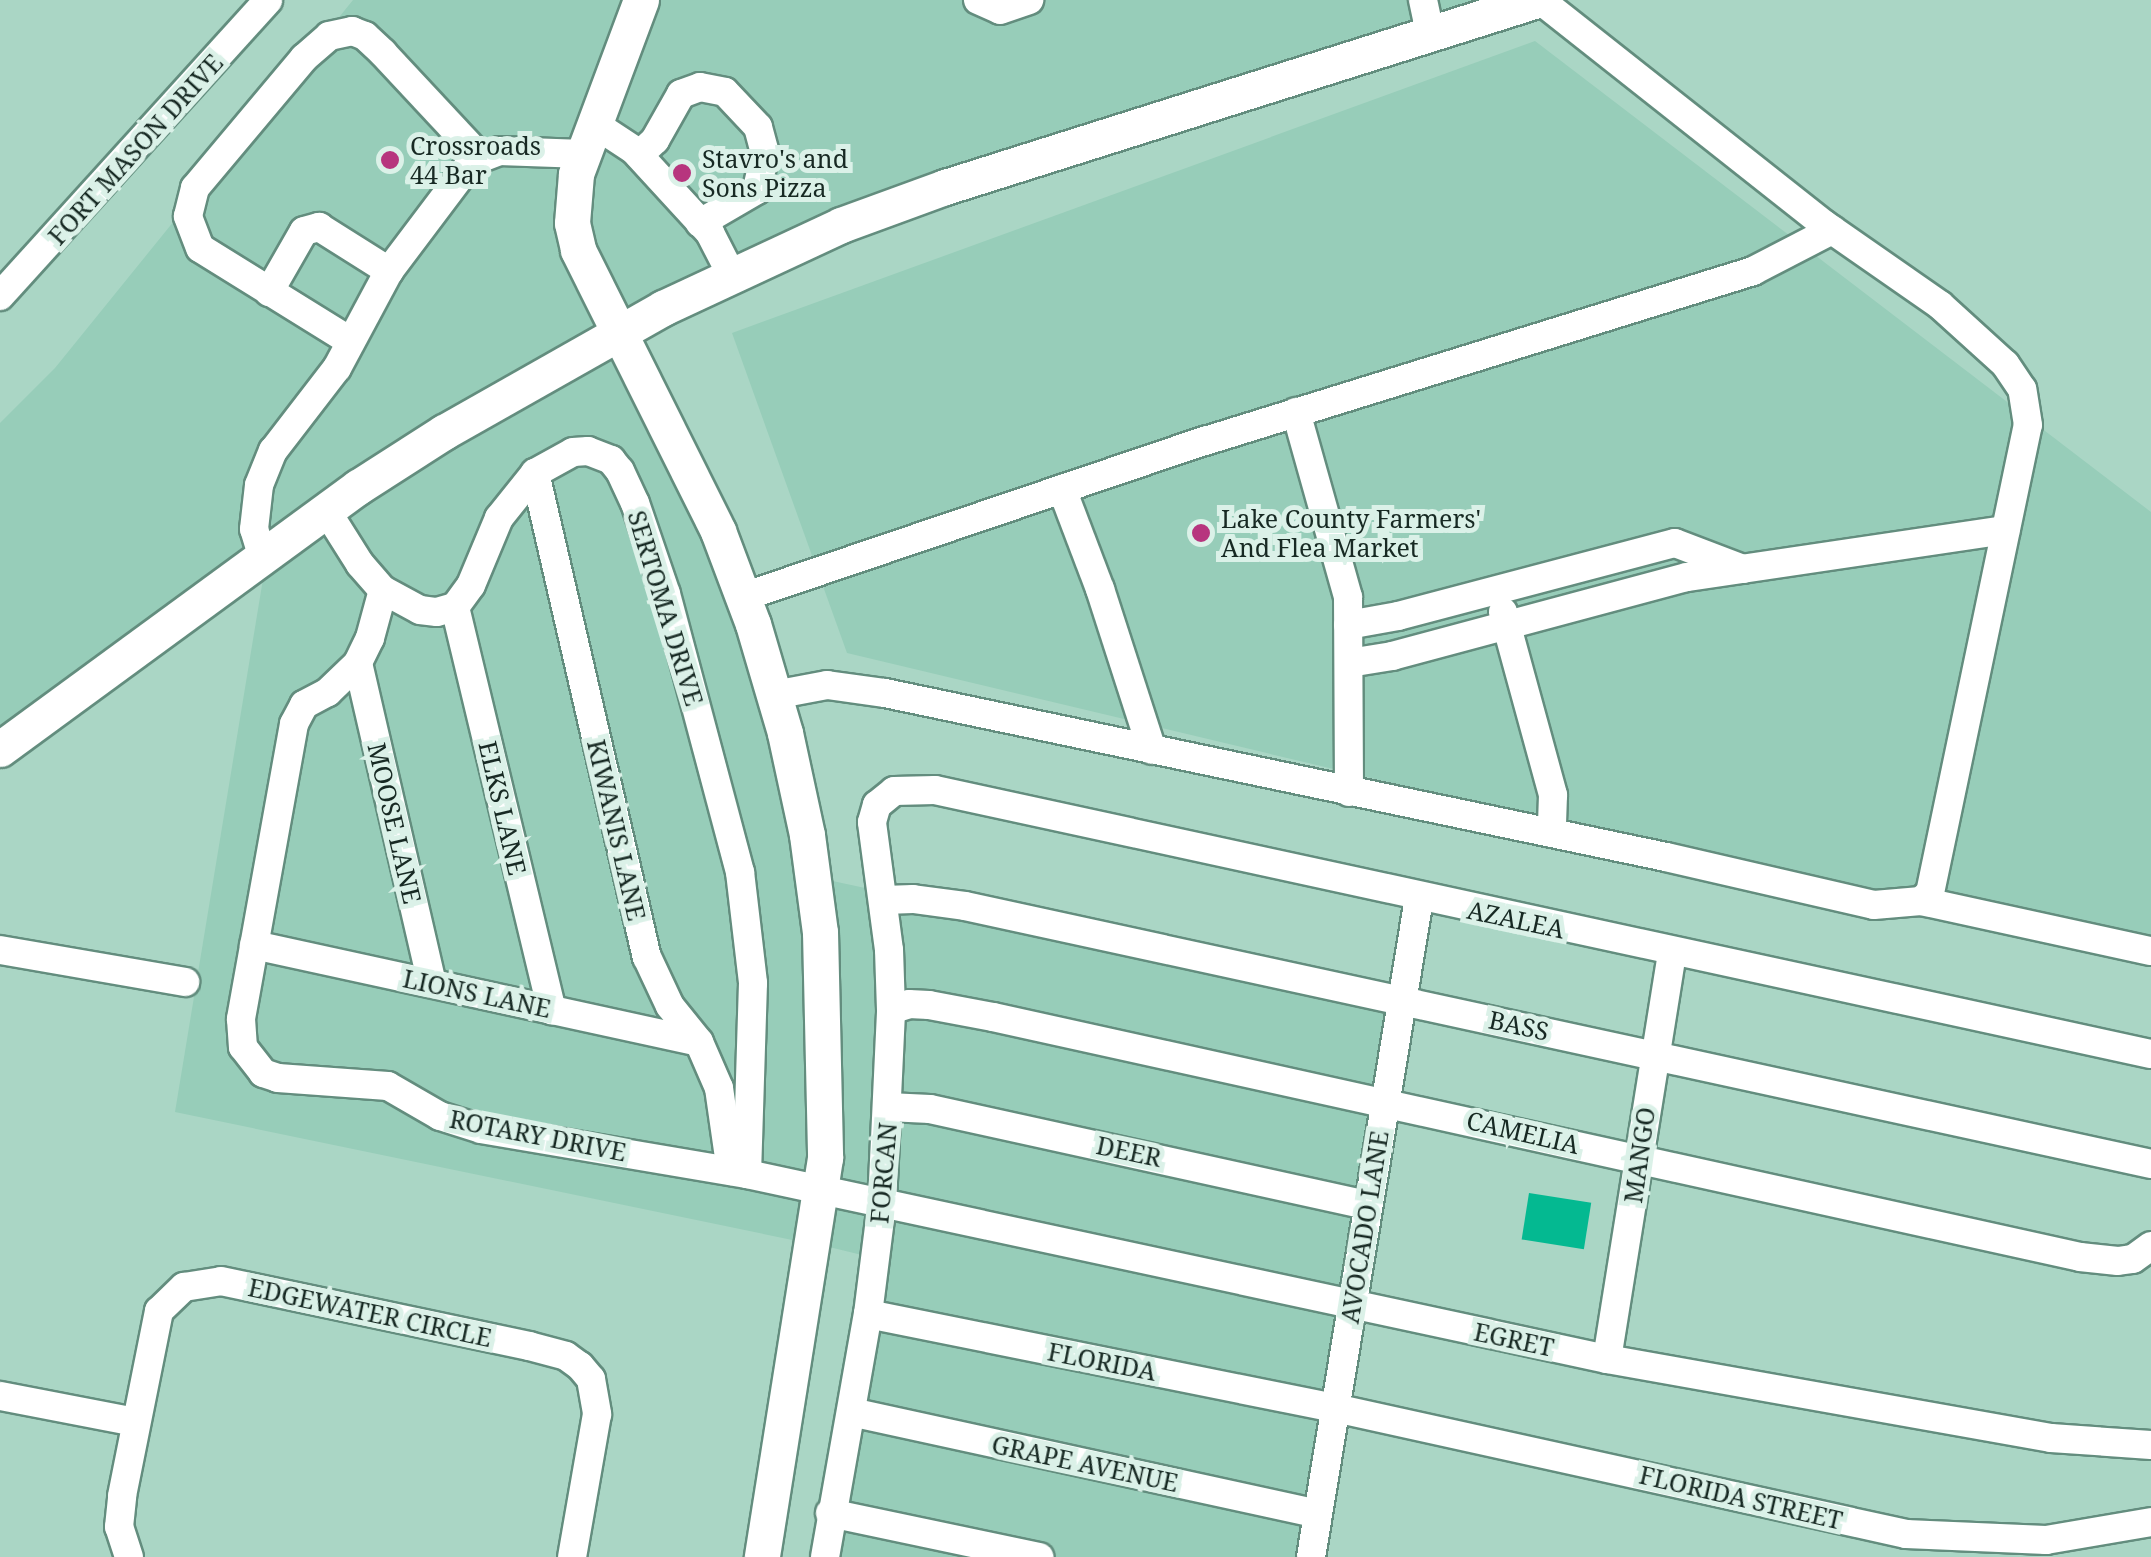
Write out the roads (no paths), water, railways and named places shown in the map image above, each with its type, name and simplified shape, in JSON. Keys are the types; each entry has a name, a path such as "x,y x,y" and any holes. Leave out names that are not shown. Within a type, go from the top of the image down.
{"main road":[{"path":"641,0 572,193 572,223 578,250 718,531 743,597 774,695 807,834 820,932 826,1074 821,1190 762,1557"},
{"path":"0,749 262,555 444,432 618,333 732,276 841,226 945,187 1427,17 1538,0"}],"street":[{"name":"FORT MASON DRIVE","path":"0,296 268,0"},
{"path":"978,0 1000,10 1029,0"},
{"path":"1538,0 1832,230 1940,304 2005,364 2022,389 2028,406 2028,426 1930,893 1921,901"},
{"path":"350,341 200,248 188,216 195,188 304,58 329,36 352,31 366,36 481,158"},
{"path":"639,155 655,140 680,94 700,88 725,92 758,126 765,154 756,190 700,223"},
{"path":"262,555 254,530 259,485 273,451 337,368 388,271 471,162 498,152 590,140 639,155 700,223 732,276"},
{"path":"269,292 304,231 318,227 388,271"},
{"path":"743,597 1296,412 1754,272 1832,230"},
{"path":"1296,412 1348,598 1348,792"},
{"name":"SERTOMA DRIVE","path":"455,607 471,584 498,518 536,474 573,452 588,450 611,460 636,503 666,594 740,872 750,933 753,1044 739,1173"},
{"name":"KIWANIS LANE","path":"536,474 647,957 670,1006 699,1042 719,1088 739,1173"},
{"path":"1062,489 1100,589 1152,750"},
{"path":"326,510 360,564 383,590 420,610 455,607"},
{"path":"1349,663 1688,578 2006,530"},
{"path":"1348,625 1676,543 1744,570"},
{"path":"1496,589 1554,795 1552,834"},
{"path":"358,663 370,638 383,590"},
{"name":"ELKS LANE","path":"455,607 552,1010"},
{"name":"ROTARY DRIVE","path":"358,663 338,685 304,706 294,724 240,1035 251,1062 263,1073 278,1078 388,1086 440,1116 482,1129 739,1173 882,1203"},
{"name":"MOOSE LANE","path":"358,663 432,984"},
{"path":"774,695 827,685 884,693 1874,905 1921,901 2151,951"},
{"name":"AZALEA","path":"883,797 917,788 934,790 2151,1054"},
{"name":"FORCAN","path":"826,1553 830,1512 868,1314 882,1203 890,1010 884,900 872,822 883,797"},
{"name":"BASS","path":"884,900 913,898 964,906 2151,1164"},
{"name":"AVOCADO LANE","path":"1311,1557 1419,898"},
{"name":"LIONS LANE","path":"254,946 699,1042"},
{"path":"0,950 185,982"},
{"name":"MANGO","path":"1607,1359 1638,1171 1636,1157 1672,952"},
{"name":"CAMELIA","path":"890,1010 909,1004 977,1014 1385,1100 2080,1256 2118,1262 2133,1259 2151,1246"},
{"name":"DEER","path":"888,1107 930,1110 1367,1204"},
{"name":"EGRET","path":"882,1203 1607,1359 2052,1438 2151,1445"},
{"name":"EDGEWATER CIRCLE","path":"129,1557 119,1527 159,1311 184,1287 198,1283 247,1284 566,1356 591,1379 597,1414 572,1557"},
{"name":"FLORIDA","path":"868,1314 1334,1408"},
{"path":"0,1396 136,1422"},
{"name":"FLORIDA STREET","path":"1334,1408 1906,1534 2046,1540 2151,1522"},
{"name":"GRAPE AVENUE","path":"851,1412 1318,1514"},
{"path":"830,1512 1039,1557"}],"place":[{"name":"Crossroads 44 Bar","path":"390,160"},
{"name":"Stavro's and Sons Pizza","path":"682,173"},
{"name":"Lake County Farmers' And Flea Market","path":"1201,533"}]}
